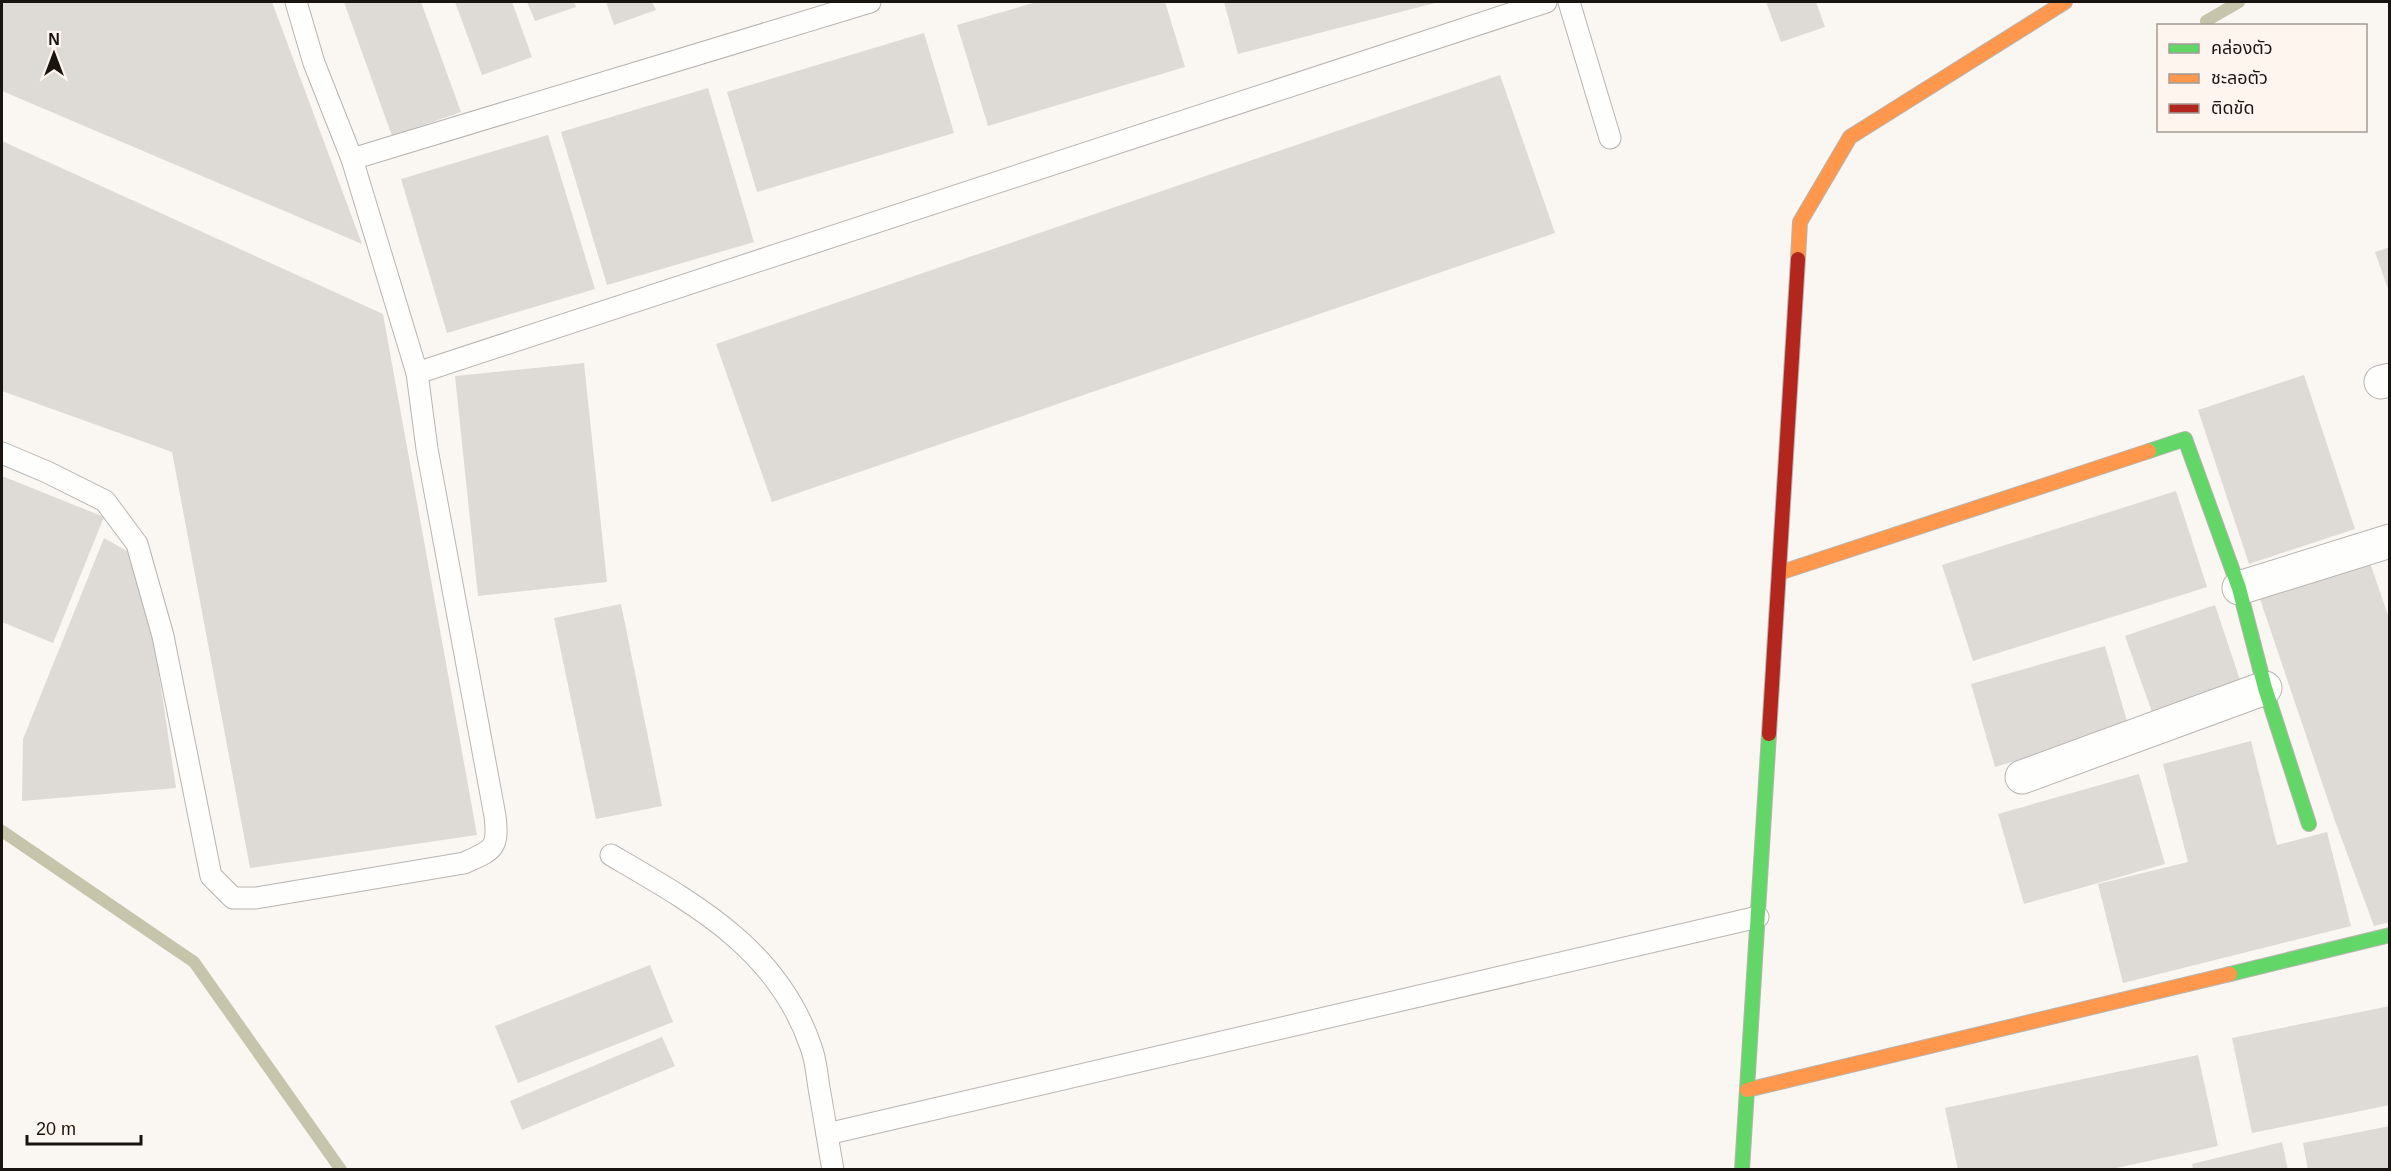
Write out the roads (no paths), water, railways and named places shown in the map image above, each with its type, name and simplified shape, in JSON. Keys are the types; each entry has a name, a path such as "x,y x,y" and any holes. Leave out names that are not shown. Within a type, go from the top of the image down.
{"street":[{"path":"1742,1170 1800,222 1850,137 2065,2"},
{"path":"1779,573 2186,439 2239,588 2265,688 2309,824"},
{"path":"2239,588 2390,541"},
{"path":"2022,777 2265,688"},
{"path":"1747,1090 2390,935"}],"lane":[{"path":"2,453 105,501 137,544 163,636 211,876 233,898 256,898 464,863 489,852 497,836 427,450 417,374 352,159 315,63 296,2"},
{"path":"352,159 870,2"},
{"path":"417,374 1546,2"},
{"path":"1569,2 1610,138"},
{"path":"611,855 693,903 720,923 756,954 776,979 800,1017 812,1050 833,1170"},
{"path":"827,1134 1758,917"}],"waterway":[{"path":"2206,21 2239,2"},
{"path":"2,831 194,962 341,1170"}]}
